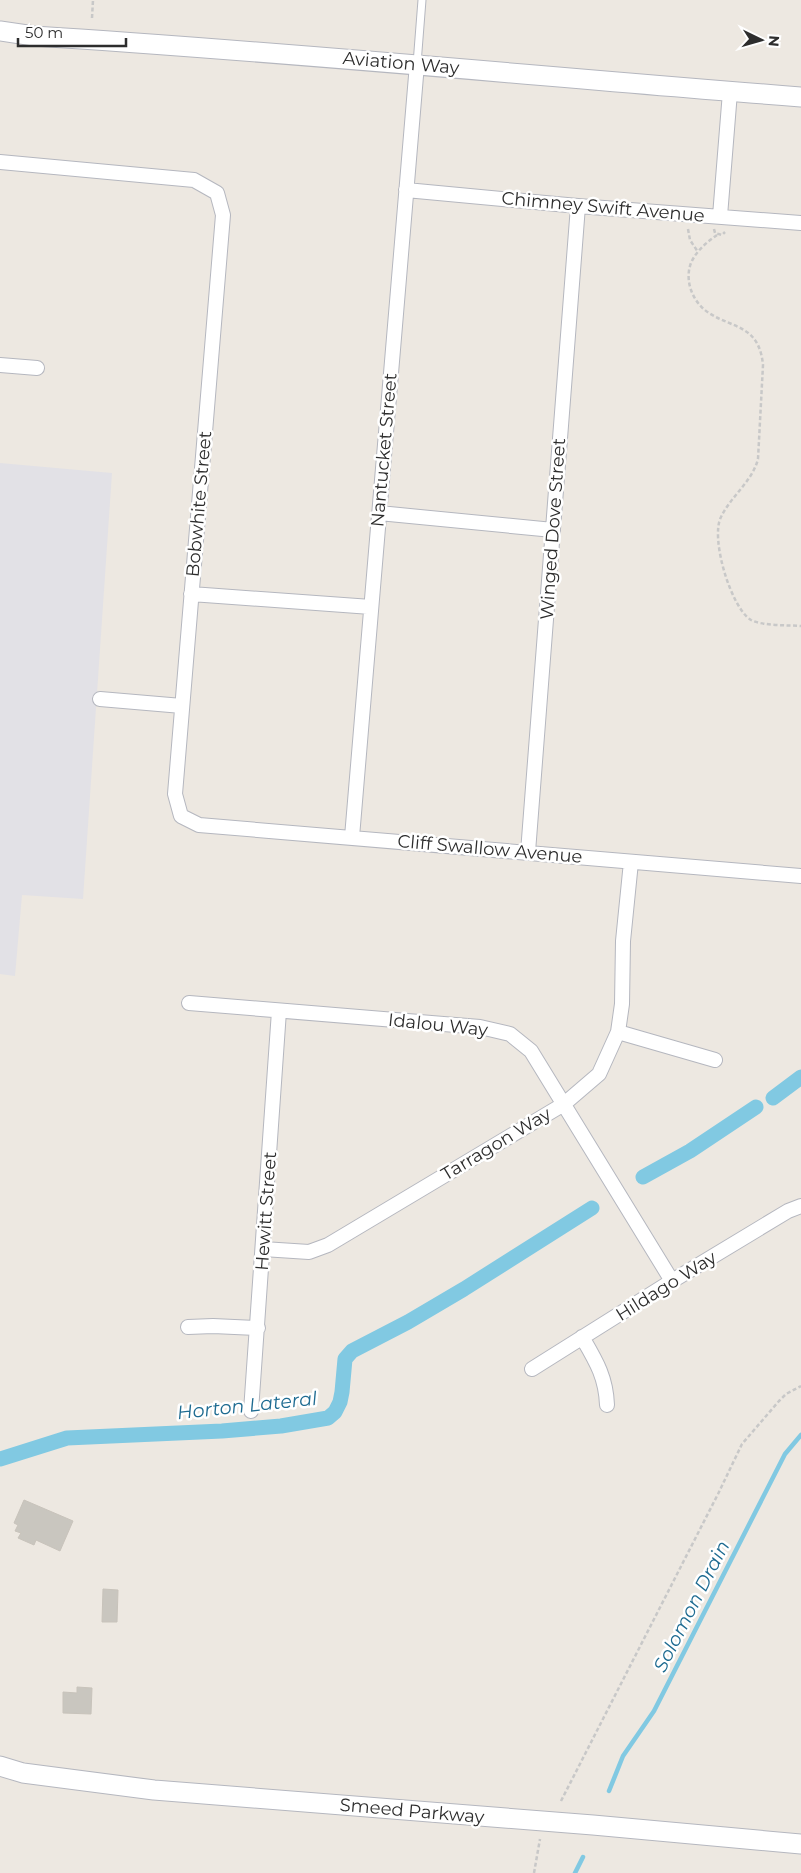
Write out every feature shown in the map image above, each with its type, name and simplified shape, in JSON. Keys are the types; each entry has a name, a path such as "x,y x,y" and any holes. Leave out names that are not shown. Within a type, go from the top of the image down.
{"street":[{"name":"Aviation Way","path":"0,31 34,36 416,64 801,98"},
{"name":"Nantucket Street","path":"352,837 416,64"},
{"path":"720,224 730,92"},
{"name":"Bobwhite Street","path":"0,162 194,180 217,193 223,215 174,794 182,816"},
{"name":"Chimney Swift Avenue","path":"406,190 578,206 720,224 801,223"},
{"name":"Winged Dove Street","path":"528,852 578,206"},
{"path":"0,365 37,368"},
{"path":"379,513 553,530"},
{"path":"191,594 371,607"},
{"path":"100,699 182,706"},
{"name":"Cliff Swallow Avenue","path":"182,816 199,825 801,876"},
{"name":"Tarragon Way","path":"263,1249 309,1252 328,1245 564,1104 599,1074 618,1032 622,1004 623,941 631,862"},
{"name":"Idalou Way","path":"189,1004 480,1026 510,1034 530,1051 672,1281"},
{"name":"Hewitt Street","path":"251,1411 279,1011"},
{"path":"618,1032 715,1060"},
{"name":"Hildago Way","path":"532,1369 672,1281 788,1211 801,1206"},
{"path":"188,1328 213,1326 258,1328"},
{"path":"582,1338 602,1372 607,1389 607,1405"},
{"name":"Smeed Parkway","path":"0,1766 23,1773 154,1790 801,1844"},
{"name":"Smeed Parkway","path":"0,1776 23,1773"}],"lane":[{"path":"416,64 422,0"}],"path":[{"path":"92,18 93,0"},
{"path":"720,224 717,235 698,252 691,263 689,286 694,298 702,308 748,333 759,346 764,365 758,460 755,471 726,508 720,519 718,527 722,561 730,589 738,606 745,615 757,623 801,626"},
{"path":"717,235 724,234 720,224"},
{"path":"688,226 690,240 698,252"},
{"path":"561,1801 742,1444 779,1400 801,1386"},
{"path":"534,1873 540,1838"}],"shaded area":[{"path":"0,463 112,473 83,899 22,895 15,976 0,974"}],"building":[{"path":"24,1500 73,1521 60,1551 36,1540 34,1545 18,1538 21,1533 15,1531 18,1525 14,1523"},
{"path":"103,1589 118,1590 117,1622 102,1622"},
{"path":"77,1687 92,1688 91,1714 63,1713 63,1692 77,1693"}],"waterway":[{"name":"Horton Lateral","path":"773,1098 801,1077"},
{"name":"Horton Lateral","path":"643,1177 690,1151 756,1107"},
{"name":"Horton Lateral","path":"0,1459 67,1438 222,1431 281,1426 328,1418 335,1412 340,1402 345,1359 352,1351 408,1322 464,1289 592,1208"},
{"name":"Solomon Drain","path":"609,1791 623,1756 654,1711 785,1454 801,1435"},
{"name":"Solomon Drain","path":"575,1873 583,1857"}]}
